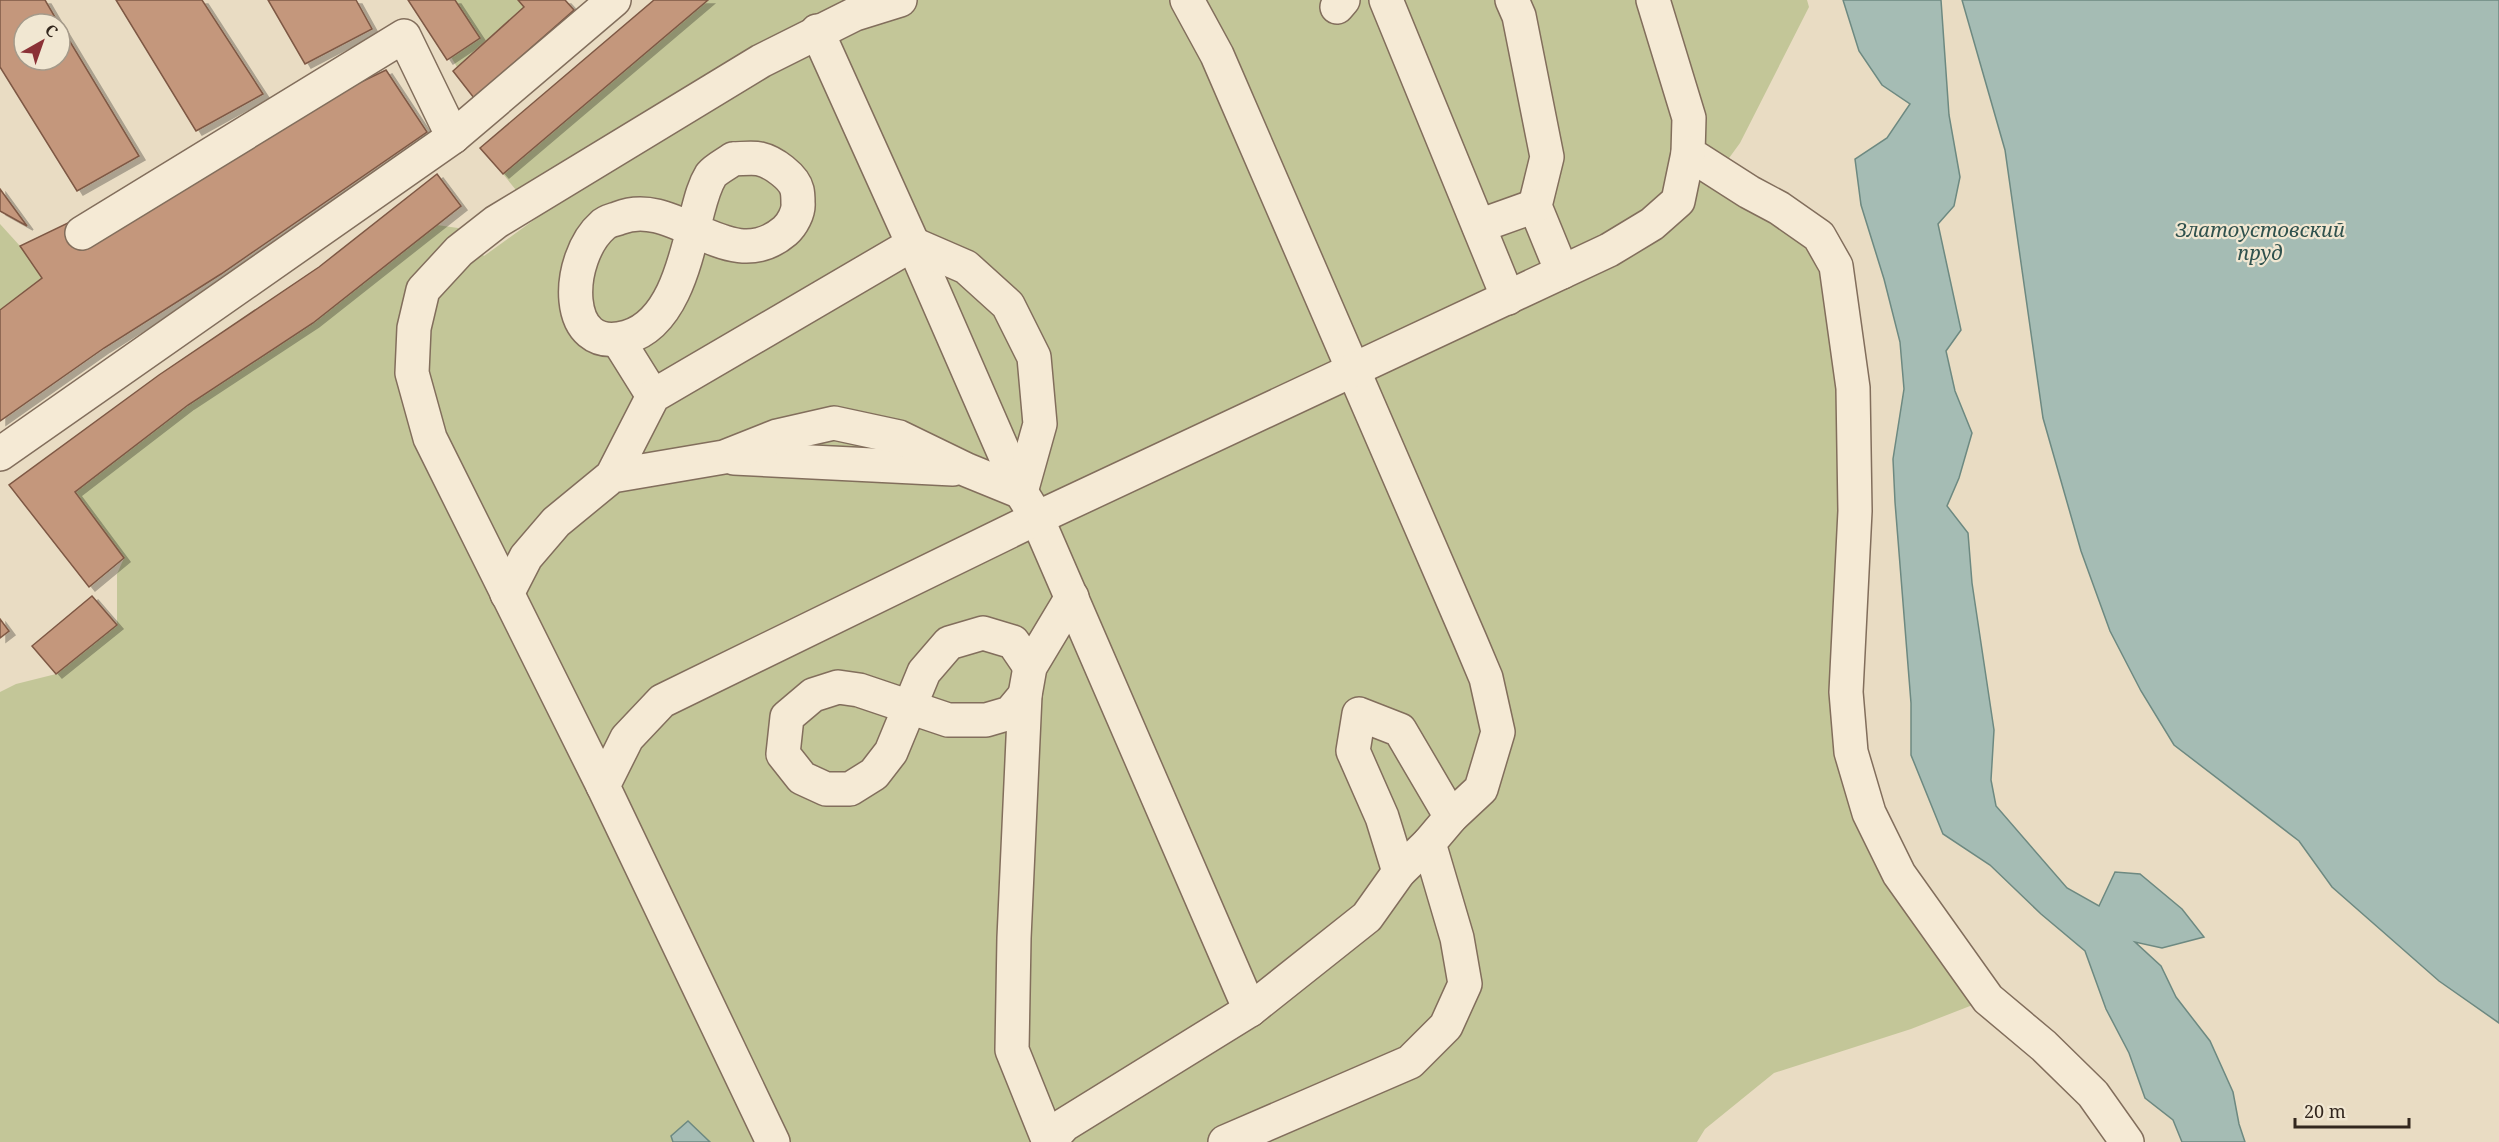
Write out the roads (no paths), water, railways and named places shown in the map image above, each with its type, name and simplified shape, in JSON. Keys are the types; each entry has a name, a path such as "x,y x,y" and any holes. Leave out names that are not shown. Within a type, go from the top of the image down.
{"lane":[{"path":"0,454 453,137 614,0"},
{"path":"773,1142 603,786 430,438 412,373 414,328 423,291 459,251 496,222 761,61 855,14 900,0"},
{"path":"1072,597 1028,681 1010,713 986,720 948,720 907,708 924,672 949,643 983,633 1013,642 1028,681 1014,938 1012,1050 1049,1142 1065,1125 1250,1010 1367,917 1399,872 1481,789 1498,732 1486,678 1470,639 1216,55 1187,0"},
{"path":"1386,0 1508,297"},
{"path":"1512,0 1518,16 1547,157 1535,206 1562,272"},
{"path":"603,786 627,738 662,701 1029,505 1352,371 1608,250 1652,224 1678,201 1688,153 1689,118 1653,0"},
{"path":"817,32 1072,597 1250,1010"},
{"path":"82,233 404,36 453,137"},
{"path":"1688,153 1749,192 1779,208 1819,236 1836,266 1853,388 1855,511 1846,692 1851,752 1869,813 1899,874 1988,999 2044,1046 2093,1094 2127,1142"},
{"path":"1479,226 1535,206"},
{"path":"618,340 638,334 660,315 686,261 693,230 660,217 630,213 604,224 584,249 576,272 574,303 585,327 599,337 618,340 653,396"},
{"path":"507,594 526,556 556,522 612,476 653,396 913,244"},
{"path":"913,244 966,267 1008,305 1034,357 1040,424 1029,505"},
{"path":"612,476 724,457 777,436 834,423 899,437 967,470 1029,505"},
{"path":"1399,872 1382,817 1353,751 1359,714 1400,730 1451,817"},
{"path":"1225,1142 1410,1062 1446,1026 1465,984 1457,938 1429,843"}],"water":[{"path":"1843,0 1941,0 1949,115 1960,177 1954,206 1938,224 1961,330 1946,351 1955,391 1972,433 1959,478 1947,506 1968,533 1972,583 1994,730 1991,780 1996,806 2067,888 2099,906 2115,872 2140,874 2182,909 2204,937 2162,948 2135,942 2161,966 2176,997 2210,1041 2233,1092 2245,1142 2182,1142 2173,1120 2145,1098 2129,1053 2106,1009 2085,951 2041,914 1990,865 1943,834 1911,755 1911,703 1893,459 1904,389 1900,342 1884,279 1861,205 1855,159 1887,138 1910,104 1882,85 1859,51"},
{"name":"Златоустовский пруд","path":"1962,0 2499,0 2499,1023 2439,981 2332,887 2299,841 2174,745 2141,691 2110,631 2081,551 2043,418 2005,150"},
{"path":"688,1121 710,1142 673,1142 671,1136"}]}
